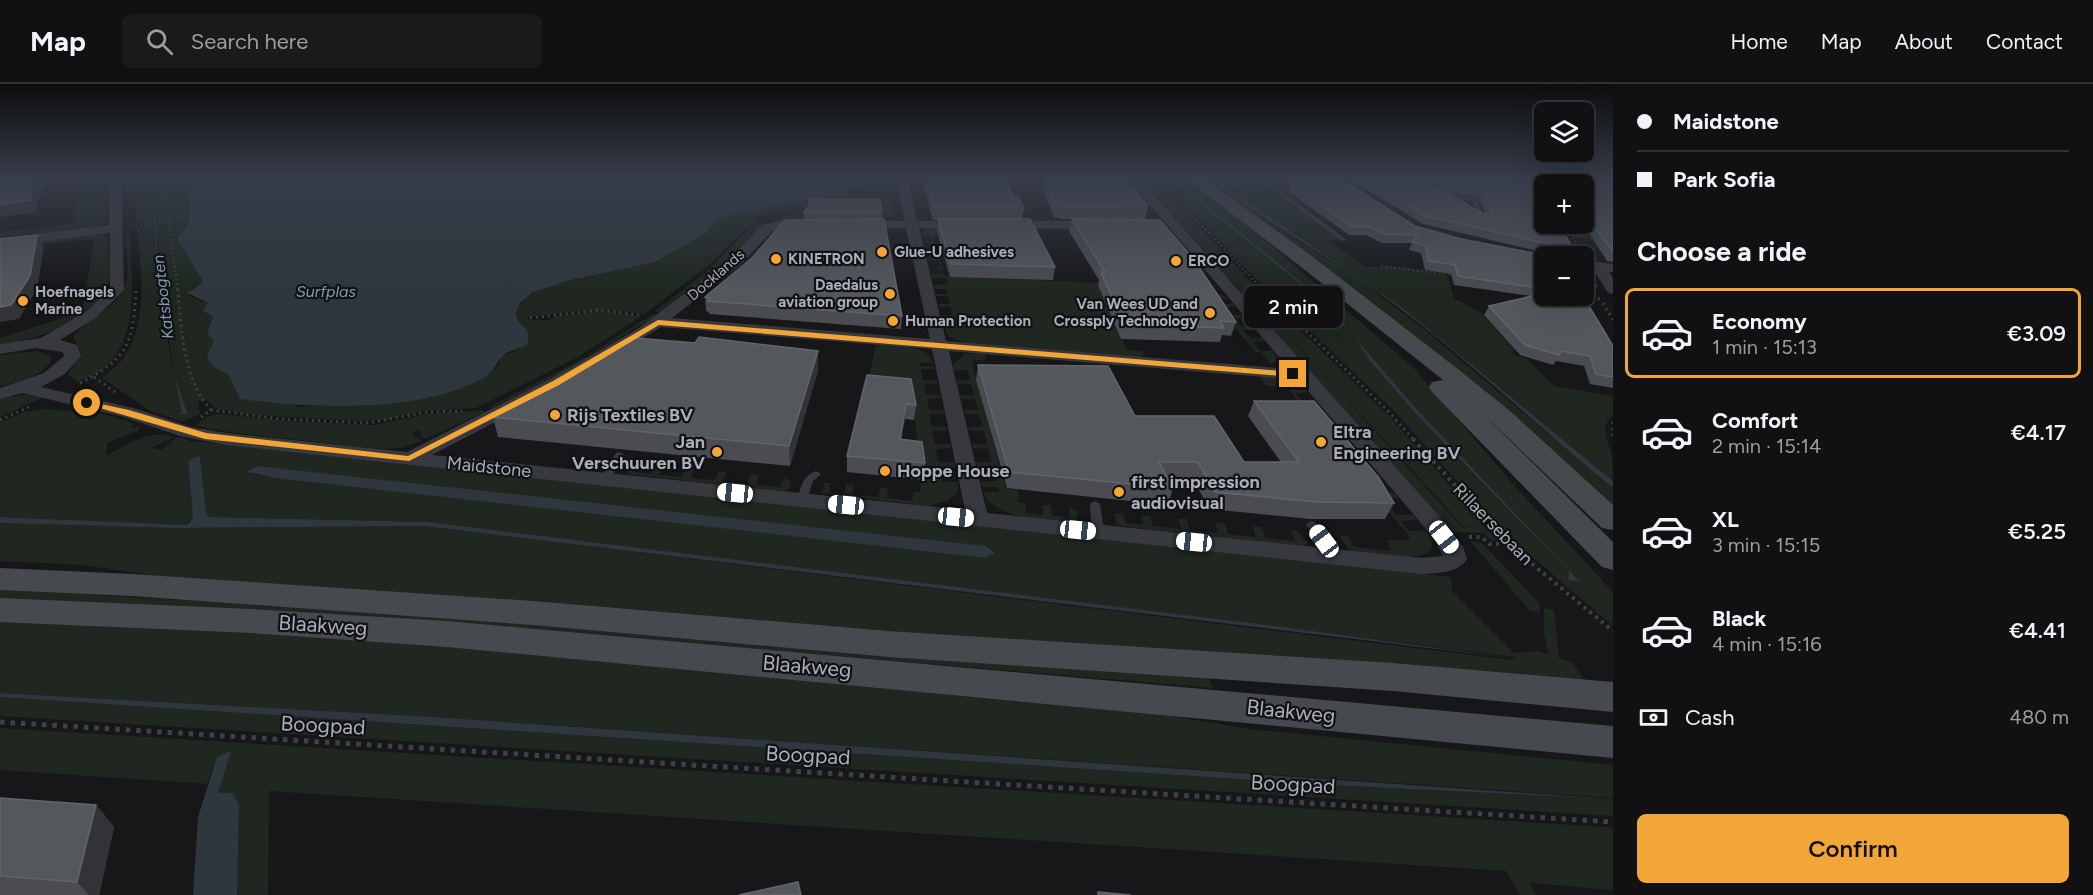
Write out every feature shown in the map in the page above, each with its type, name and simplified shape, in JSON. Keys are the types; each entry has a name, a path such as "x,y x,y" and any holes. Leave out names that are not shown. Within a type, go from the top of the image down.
{"main road":[{"path":"1239,214 1353,297 1501,416 1613,521"},
{"path":"1289,251 1424,371 1613,560"},
{"name":"Blaakweg","path":"0,579 132,585 521,612 889,644 1393,677 1613,697"},
{"name":"Blaakweg","path":"0,610 251,621 447,634 1613,742"}],"street":[{"path":"45,342 92,314 117,290 116,214"},
{"path":"910,214 978,519"},
{"name":"Maidstone","path":"21,388 126,412 179,430 226,439 1421,566 1444,565 1455,559 1452,547 1444,537 1164,214"},
{"name":"Docklands","path":"409,459 556,383 658,322 734,263 767,228 782,224 824,224"},
{"path":"845,224 1114,225"},
{"path":"1150,225 1174,225"},
{"path":"0,243 116,228"},
{"path":"1598,266 1607,294"},
{"path":"658,322 1304,375"},
{"path":"0,349 45,342 62,344 71,349 73,356 68,364 54,374 0,394"},
{"name":"Maidstone","path":"54,374 126,412"}],"lane":[{"path":"1307,214 1344,240"},
{"path":"1474,214 1483,219 1481,214"},
{"path":"605,479 620,454"},
{"path":"802,500 808,480 816,474"},
{"path":"1095,504 1098,532"},
{"path":"1312,525 1336,557"}],"path":[{"path":"167,214 176,265 175,284 181,328 193,375 205,407 211,410 280,419 367,423 428,412 464,410"},
{"name":"Rillaersebaan","path":"1191,214 1250,276 1388,411 1508,544 1613,631"},
{"path":"133,227 206,215 208,224"},
{"path":"1573,235 1603,240"},
{"path":"1573,235 1578,246"},
{"path":"1381,267 1398,266 1457,275"},
{"path":"530,318 607,310 646,316 638,322"},
{"path":"179,430 211,410"},
{"path":"1613,422 1613,440"},
{"path":"1444,537 1482,537 1489,544 1508,544"},
{"name":"Boogpad","path":"0,722 1613,822"}],"shaded area":[{"path":"75,214 106,214 106,223 93,228 0,241 0,232 74,223"},
{"path":"136,214 153,214 159,297 181,413 186,414 175,379 164,305 156,214 190,214 190,220 177,238 203,282 192,288 189,296 209,304 204,311 213,315 207,334 215,340 211,351 216,369 298,407 404,401 431,397 482,379 498,366 502,356 518,350 523,325 517,319 516,309 527,296 552,285 655,262 699,238 718,218 738,214 766,214 756,217 759,221 747,227 709,265 645,314 600,311 642,316 578,357 476,408 424,411 385,420 361,421 253,415 217,409 206,400 198,402 200,414 182,422 149,410 102,378 123,359 137,329 141,279 137,228 148,226 144,226 147,223 137,224","holes":["600,311 557,316 549,320 528,320 528,317"]},
{"path":"809,214 894,215 888,218 767,218"},
{"path":"1171,214 1187,214 1255,286 1392,419 1498,541 1492,541 1484,533 1453,532","holes":["1237,279 1464,527 1471,528 1463,528"]},
{"path":"1194,214 1214,214 1314,295 1356,339 1369,360 1417,415 1569,573 1568,580 1578,580 1411,403 1322,299 1217,214 1231,214 1266,241 1414,368 1512,483 1613,592 1613,626 1504,533 1392,409 1256,279"},
{"path":"1243,214 1258,214 1356,277 1425,330 1613,488 1613,512"},
{"path":"1265,214 1304,214 1340,240 1329,241 1365,267 1399,267 1447,275 1454,298 1481,313 1514,350 1512,354 1527,359 1554,386 1613,396 1613,416 1605,429 1612,456 1613,481 1404,309"},
{"path":"759,223 763,224 726,262 662,313 655,311 710,269 749,229"},
{"path":"942,227 944,231 933,236 944,276 1097,283 1127,350 1143,351 1143,355 1137,357 969,344 949,337 944,327 956,326 954,318 941,318 941,315 952,315 951,307 939,307 938,304 950,304 948,296 936,296 935,294 947,294 946,289 934,289 933,286 948,283 946,278 932,278 931,274 942,273 940,269 930,269 940,267 938,261 927,259 938,258 936,252 925,250 935,250 934,244 923,242 933,242 932,236 921,236 921,233 927,229"},
{"path":"129,229 132,299 126,334 120,349 107,366 78,382 68,375 81,353 73,337 121,294 128,267 125,230"},
{"path":"101,234 108,238 110,270 107,289 101,300 91,311 77,320 44,334 0,346 0,338 69,316 83,306 94,239 0,249 0,245"},
{"path":"1206,292 1216,292 1229,299 1218,299 1222,304 1234,304 1236,307 1224,307 1230,315 1243,315 1245,318 1233,318 1240,326 1255,329 1243,330 1250,338 1263,338 1265,341 1253,342 1260,351 1273,351 1277,358 1271,365 1261,352 1255,352"},
{"path":"653,314 658,315 561,373 492,408 489,407 582,359"},
{"path":"876,345 917,349 930,357 933,363 920,363 920,366 934,366 934,369 921,369 923,380 937,380 937,384 924,384 926,394 940,395 940,398 927,399 929,410 943,410 944,414 929,414 931,426 946,427 947,431 932,431 935,444 950,444 951,448 936,449 938,462 954,462 955,467 939,467 942,481 958,482 958,491 948,501 927,506 822,493 824,483 831,483 829,492 844,494 846,484 854,485 852,495 878,497 880,488 888,488 887,498 912,501 914,491 920,492 921,479 924,479 910,394 867,386"},
{"path":"37,351 51,356 51,361 46,367 28,378 0,386 0,355"},
{"path":"965,354 985,354 985,360 975,360 972,364 1006,489 1018,490 1018,502 1025,503 1026,513 1043,515 1043,505 1051,505 1052,516 1070,517 1069,507 1077,511 1077,521 1039,520 1024,517 997,508 988,501 984,492 1000,492 998,487 982,487 981,482 997,481 993,467 977,467 977,462 992,462 988,449 973,448 972,444 987,444 984,431 969,431 968,427 983,426 979,415 965,414 964,410 978,410 975,399 961,399 960,395 974,395 971,384 957,384 957,380 970,380 967,370 954,370 953,364"},
{"path":"1259,376 1292,381 1308,392 1295,393 1304,404 1318,404 1321,408 1308,408 1317,420 1332,420 1335,424 1321,424 1331,436 1346,437 1350,441 1336,441 1346,454 1361,455 1365,459 1351,459 1361,473 1377,473 1381,478 1366,478 1378,493 1395,493 1399,498 1383,499 1396,515 1413,515 1417,520 1401,521 1409,531 1427,531 1433,541 1431,550 1423,554 1404,557 1354,551 1347,547 1340,536 1348,536 1354,547 1392,551 1387,540 1409,540 1409,536 1286,386 1267,386"},
{"path":"23,395 44,397 0,417 0,398"},
{"path":"42,409 100,413 136,424 131,426 134,428 140,425 138,431 107,443 106,456 147,436 165,435 175,437 151,448 161,450 177,437 189,440 187,444 192,441 1451,577 1452,591 1514,653 1537,651 1548,654 1544,634 1544,608 1554,610 1559,658 1572,662 1586,682 171,578 82,565 0,561 0,523 174,528 424,526 1512,660 1516,657 429,522 210,517 206,513 198,456 188,461 193,517 188,522 191,525 0,517 0,422 24,412","holes":["247,474 364,478 989,547 985,558"]},
{"path":"482,410 485,412 425,439 419,435 423,433 419,430 412,433 422,441 402,448 383,449 236,433 196,426 206,417 218,414 287,421 374,425 428,414"},
{"path":"639,463 635,472 650,474 655,465 663,465 659,475 682,477 687,468 694,469 691,478 715,480 719,471 726,472 723,481 747,484 751,474 759,475 756,485 780,487 784,478 791,481 789,489 783,491 628,474 631,464"},
{"path":"1115,513 1123,513 1126,523 1143,525 1142,515 1150,516 1153,526 1181,529 1178,518 1187,519 1190,530 1218,533 1215,522 1225,523 1228,534 1256,537 1253,526 1262,527 1266,538 1295,541 1291,530 1297,531 1308,543 1303,546 1121,526 1116,523"},
{"path":"1471,542 1481,542 1540,604 1540,613 1529,610"},
{"path":"0,589 378,612 1208,676 1213,688 708,645 0,599"},
{"path":"0,620 242,631 428,645 1113,706 1249,729 1613,765 1613,798 434,717 0,693"},
{"path":"0,697 1330,785 1613,799 1613,816 0,716"},
{"path":"0,728 1607,827 1613,828 1613,890 1530,883 1537,895 1520,895 1506,871 269,791 268,895 237,895 239,805 218,794 220,785 217,757 207,784 0,770"}],"water":[{"path":"154,214 165,327 159,297"},
{"name":"Surfplas","path":"190,214 738,214 718,218 705,234 655,262 567,281 532,293 520,303 516,312 517,319 528,332 528,344 505,354 492,371 482,379 456,390 427,398 363,406 298,405 240,399 228,374 213,365 207,355 214,341 207,334 213,316 203,311 208,303 187,293 203,282 177,238 190,220"},
{"path":"1214,214 1217,214 1322,299 1411,403 1579,581 1568,580 1569,572 1417,415 1369,360 1356,339 1314,295"},
{"path":"1258,214 1265,214 1404,309 1613,481 1613,488 1423,326 1337,264"},
{"path":"171,361 188,414 177,415 181,413"},
{"path":"200,457 206,513 210,517 429,522 1275,626 1519,659 424,526 174,528 0,523 0,517 188,525 193,517 188,461"},
{"path":"257,466 986,546 995,553 985,558 276,478 246,472"},
{"path":"0,693 434,717 1613,799 1330,785 0,697"},
{"path":"231,751 218,793 232,793 239,805 237,895 193,895 198,817 217,757"}],"building":[{"path":"1333,214 1396,214 1415,226 1461,239 1534,253 1534,287 1458,276 1455,265 1429,261 1425,245 1412,242 1418,235 1385,234 1369,227 1352,227"},
{"path":"1422,214 1534,214 1534,234 1564,234 1572,246 1557,246"},
{"path":"1594,214 1613,214 1613,253 1594,225"},
{"path":"884,219 902,316 708,301 710,298 705,297 752,258 785,220"},
{"path":"938,219 1030,219 1055,267 951,264"},
{"path":"1072,219 1160,220 1192,257 1236,322 1220,321 1224,328 1124,324 1101,272 1105,272"},
{"path":"37,235 30,276 11,305 0,307 0,239"},
{"path":"1534,296 1534,306 1589,306 1613,346 1613,377 1596,374 1590,356 1561,351 1559,355 1525,345 1489,306"},
{"path":"699,337 818,351 789,446 493,417 636,338 695,343"},
{"path":"978,365 1108,366 1135,416 1214,416 1244,462 1299,462 1254,401 1314,401 1379,478 1394,503 1317,502 1215,492 1198,462 1159,462 1173,488 1009,472"},
{"path":"867,375 911,379 916,405 906,404 900,439 922,442 925,463 847,456"},
{"path":"0,798 96,805 77,882 0,876"},
{"path":"798,882 801,895 739,895"},
{"path":"1098,892 1131,895 1098,895"}],"place":[{"name":"Glue-U adhesives","path":"882,252"},
{"name":"KINETRON","path":"776,259"},
{"name":"ERCO","path":"1176,261"},
{"name":"Daedalus aviation group","path":"890,294"},
{"name":"Hoefnagels Marine","path":"23,301"},
{"name":"Van Wees UD and Crossply Technology","path":"1210,313"},
{"name":"Human Protection","path":"893,321"},
{"name":"Rijs Textiles BV","path":"555,415"},
{"name":"Eltra Engineering BV","path":"1321,442"},
{"name":"Jan Verschuuren BV","path":"717,452"},
{"name":"Hoppe House","path":"885,471"},
{"name":"first impression audiovisual","path":"1119,492"}],"route":[{"path":"87,403 126,412 179,430 205,436 409,459 556,383 658,322 1293,374"}],"water label":[{"name":"Katsbogten","path":"163,297"}]}
